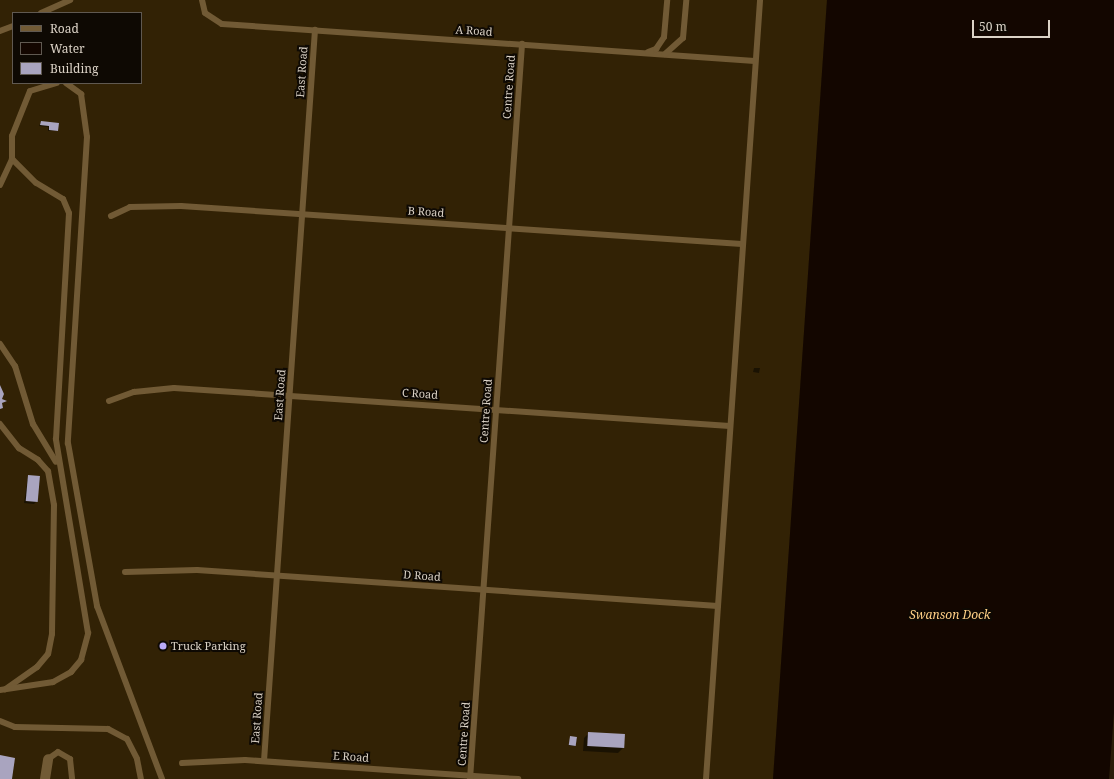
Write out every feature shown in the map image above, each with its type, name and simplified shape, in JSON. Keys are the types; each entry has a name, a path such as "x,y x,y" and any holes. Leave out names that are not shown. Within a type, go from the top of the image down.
{"street":[{"path":"44,779 48,759"}],"lane":[{"path":"43,12 70,0"},
{"path":"646,53 656,49 664,37 667,0"},
{"path":"665,54 683,38 686,0"},
{"path":"706,779 760,0"},
{"name":"A Road","path":"202,1 205,13 222,24 755,61"},
{"path":"0,31 12,26"},
{"name":"East Road","path":"264,761 315,30"},
{"name":"Centre Road","path":"471,778 522,44"},
{"path":"0,185 12,159 12,136 30,91 54,84"},
{"path":"67,84 81,94 87,137 68,443 97,606 162,779"},
{"path":"1,689 53,682 71,672 81,660 88,633 57,463 69,213 63,199 36,183 12,159"},
{"name":"B Road","path":"111,216 130,207 154,206 302,214 742,244"},
{"path":"0,344 15,366 33,424 57,463"},
{"name":"C Road","path":"109,401 134,392 174,388 730,426"},
{"path":"0,424 19,448 38,460 48,471 54,505 52,634 48,654 37,667 1,689"},
{"name":"D Road","path":"125,572 197,570 718,606"},
{"path":"0,721 15,727 108,729 126,739 137,759 141,779"},
{"path":"48,759 58,752 70,760 72,779"},
{"name":"E Road","path":"182,763 264,761 471,778 518,779"}],"shaded area":[{"path":"0,0 827,0 773,779 0,779"}],"water":[{"name":"Swanson Dock","path":"827,0 1114,0 1114,712 1109,779 773,779"}],"building":[{"path":"41,121 59,123 58,131 49,130 49,126 40,125"},
{"path":"0,385 4,394 2,399 7,401 2,403 3,408 0,409"},
{"path":"28,475 40,476 38,502 26,501"},
{"path":"588,732 625,734 624,748 587,746"},
{"path":"570,736 577,737 576,746 569,745"},
{"path":"0,755 15,758 12,779 0,779"}],"place":[{"name":"Truck Parking","path":"163,646"}]}
